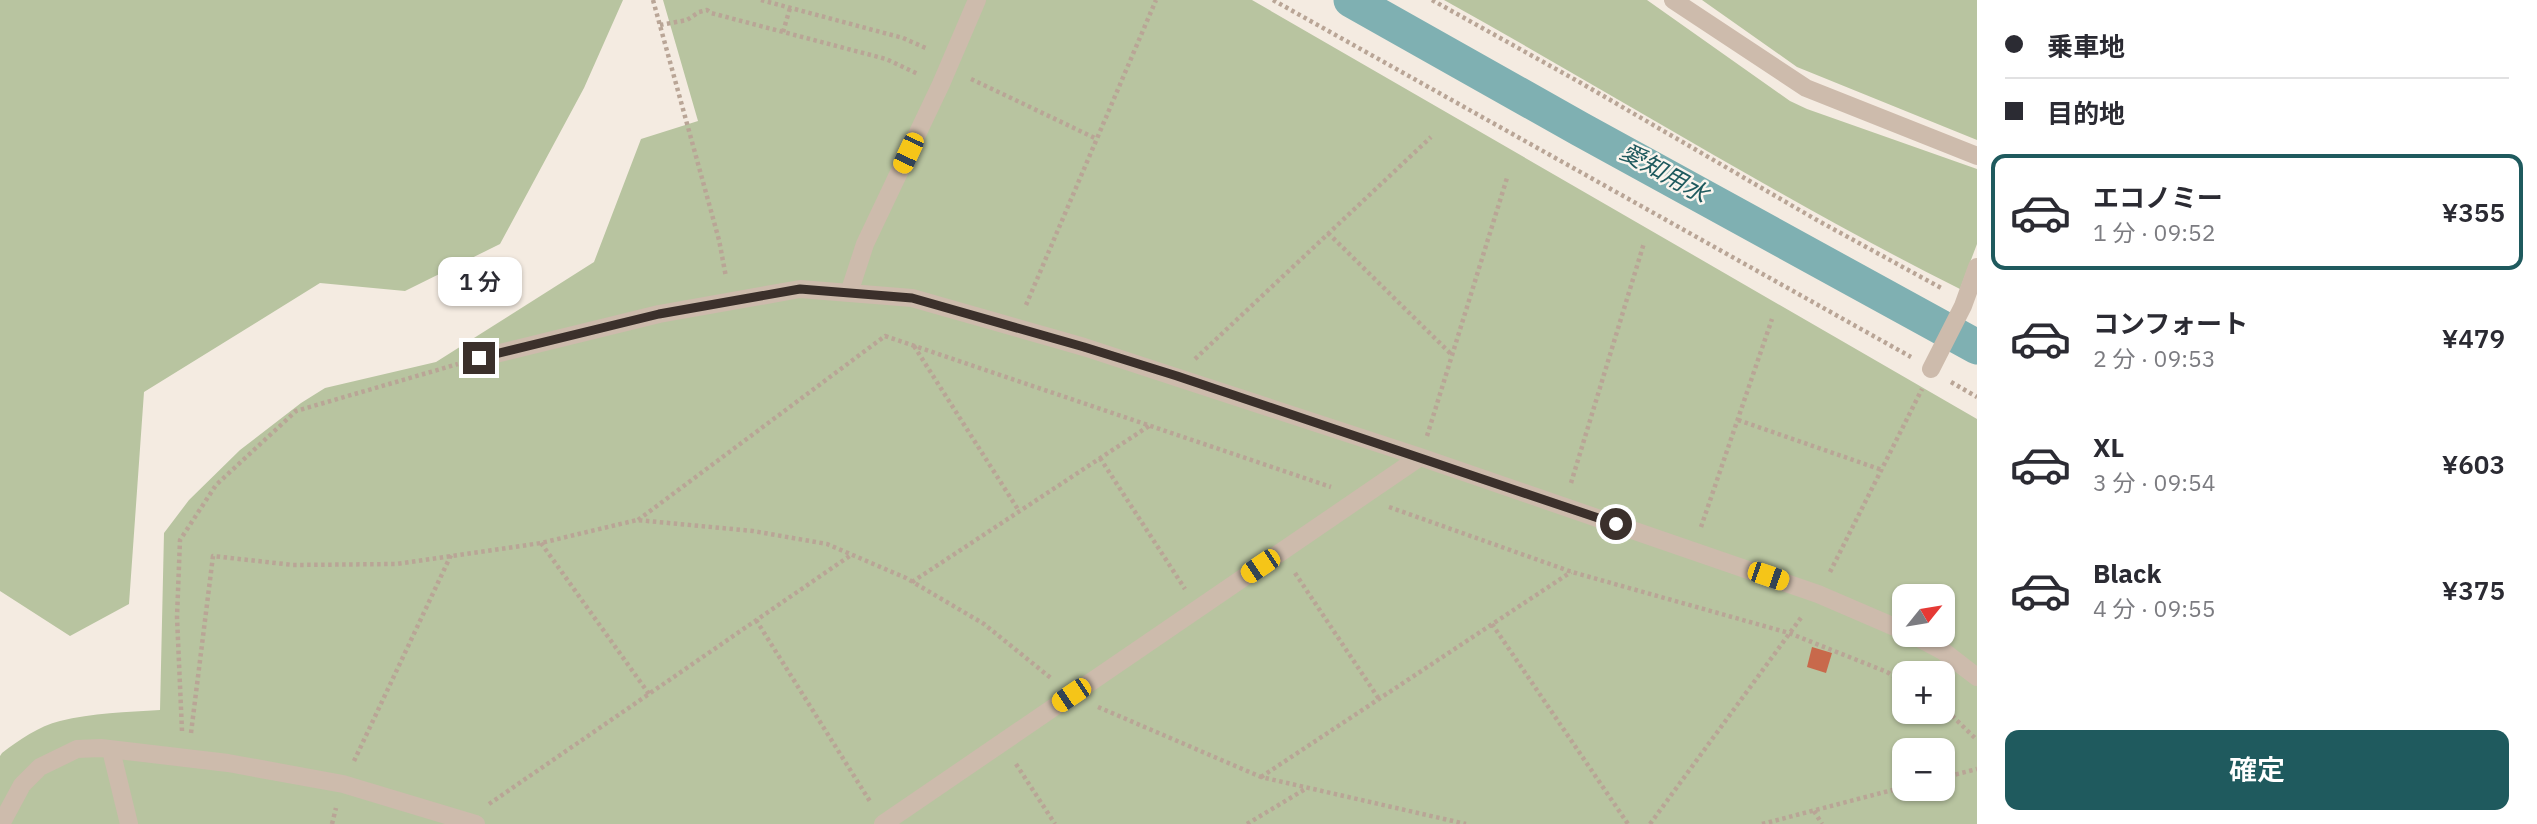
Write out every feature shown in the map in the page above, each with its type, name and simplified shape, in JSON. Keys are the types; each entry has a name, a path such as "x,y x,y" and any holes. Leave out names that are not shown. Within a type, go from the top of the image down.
{"lane":[{"path":"849,293 864,244 947,70 977,0"},
{"path":"1673,0 1806,88 1977,156"},
{"path":"1931,369 1964,303 1977,267"},
{"path":"479,358 659,314 800,289 912,298 1177,376 1420,457 1818,594 1892,626"},
{"path":"883,824 1420,457"},
{"path":"1937,648 1977,677"},
{"path":"1,824 22,785 40,767 77,749 111,750 228,763 343,785 471,822"},
{"path":"111,750 129,824"}],"path":[{"path":"653,0 719,240 730,301"},
{"path":"761,0 903,38 947,70 1097,139"},
{"path":"1016,328 1156,0"},
{"path":"1273,0 1977,397"},
{"path":"1432,0 1964,303"},
{"path":"783,32 790,8"},
{"path":"660,25 687,20 707,10 886,59 947,70"},
{"path":"1177,376 1431,137"},
{"path":"1420,457 1507,178"},
{"path":"1328,233 1452,356"},
{"path":"1564,506 1644,243"},
{"path":"1693,551 1772,319"},
{"path":"637,520 886,336 1361,497 1572,572 1789,633 1892,675"},
{"path":"913,345 1019,511"},
{"path":"182,731 177,617 180,540 216,485 296,411 479,358"},
{"path":"1650,824 1818,594 1931,369"},
{"path":"1738,420 1882,470"},
{"path":"912,582 1150,425"},
{"path":"1100,458 1197,609"},
{"path":"188,758 213,556 292,565 397,564 541,543 637,520 753,531 827,544 912,582 984,624 1071,695 1261,777 1466,824"},
{"path":"541,543 649,694"},
{"path":"1281,552 1379,699"},
{"path":"343,785 451,555"},
{"path":"471,822 649,694 852,555"},
{"path":"1261,777 1572,572"},
{"path":"756,620 883,824"},
{"path":"1492,624 1628,824"},
{"path":"1955,719 1977,740"},
{"path":"1003,742 1055,824"},
{"path":"1955,775 1977,769"},
{"path":"1247,824 1307,788"},
{"path":"1762,824 1892,791"},
{"path":"1814,811 1822,824"}],"green space":[{"path":"0,0 623,0 584,88 500,244 405,291 320,283 144,392 129,604 70,636 0,591"},
{"path":"663,0 1252,0 1977,419 1977,824 0,824 0,756 15,743 52,723 72,718 160,710 164,533 189,500 240,450 325,388 436,362 594,262 641,139 698,121"},
{"path":"1444,0 1647,0 1790,101 1977,169 1977,244 1960,289 1829,220"},
{"path":"1702,0 1977,0 1977,140 1797,67"}],"building":[{"path":"1812,647 1832,653 1826,673 1807,667"}],"waterway":[{"name":"愛知用水","path":"1351,0 1977,347"}],"route":[{"path":"479,358 659,314 800,289 912,298 1177,376 1616,524"}]}
